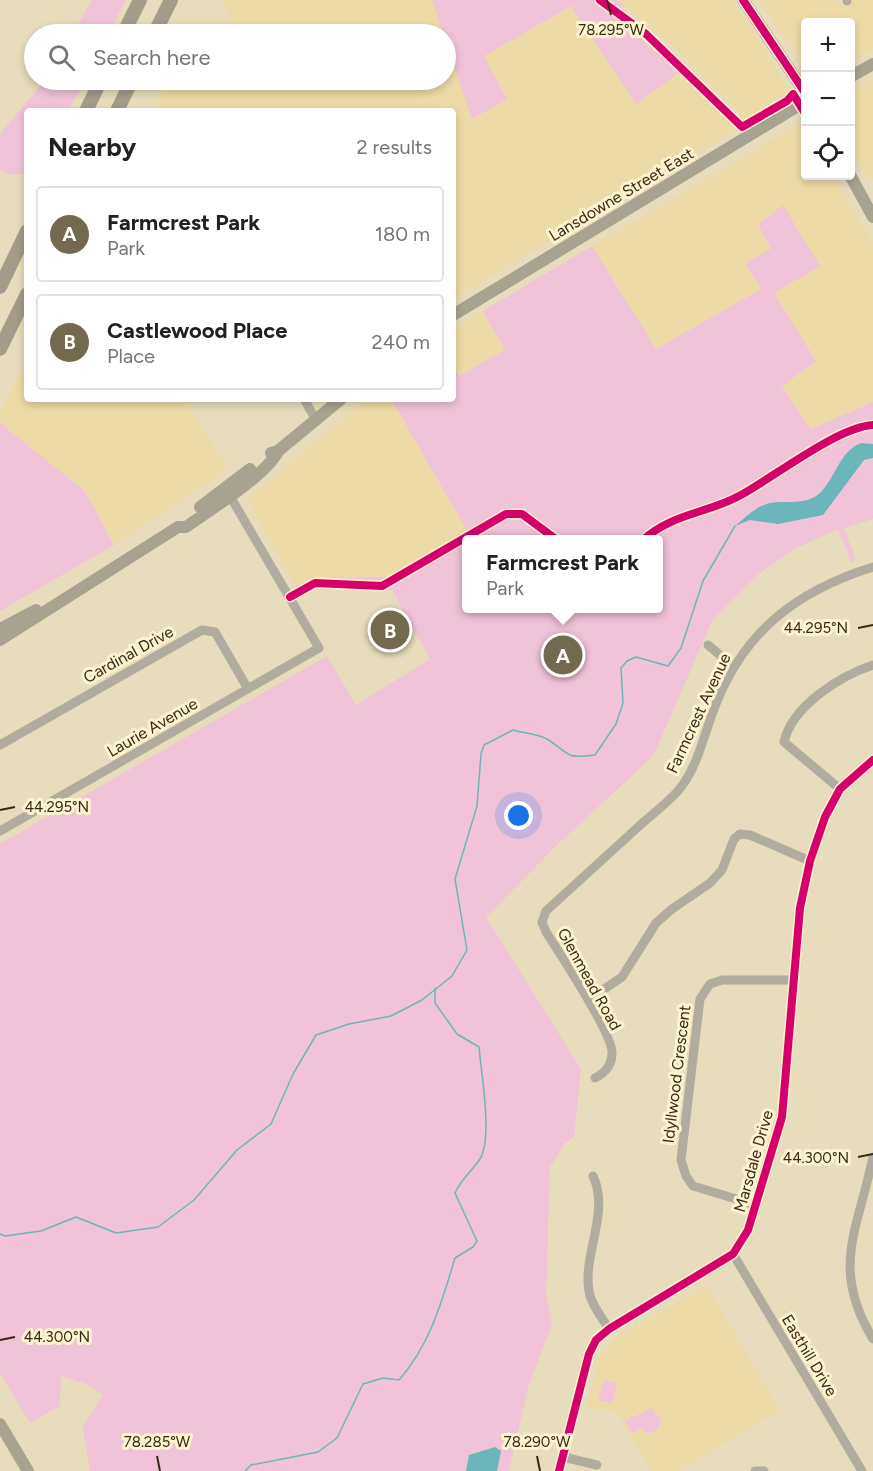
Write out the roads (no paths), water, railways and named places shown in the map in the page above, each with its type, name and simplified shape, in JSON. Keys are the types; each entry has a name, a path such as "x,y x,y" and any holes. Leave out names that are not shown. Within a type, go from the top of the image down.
{"highway":[{"path":"128,24 140,0"},
{"path":"159,24 171,0"},
{"path":"87,108 96,90"},
{"path":"118,108 127,90"},
{"path":"0,287 24,237"},
{"path":"0,349 24,300"}],"main road":[{"path":"743,0 801,87"},
{"path":"855,74 873,64"},
{"name":"Lansdowne Street East","path":"456,313 801,104"},
{"path":"853,180 873,217"},
{"path":"0,640 178,527 182,520 227,492 270,454 278,451 337,402"},
{"path":"0,629 65,597"},
{"path":"0,1424 28,1471"}],"street":[{"path":"306,402 316,420"},
{"name":"Laurie Avenue","path":"0,831 319,648 227,492"},
{"name":"Farmcrest Avenue","path":"542,922 546,911 677,792 699,754 714,708 733,666 757,633 797,600 837,578 873,567"},
{"name":"Cardinal Drive","path":"0,745 202,630 215,632 248,689"},
{"path":"708,645 733,666"},
{"path":"840,789 784,742 786,732 803,709 830,687 873,665"},
{"name":"Marsdale Drive","path":"559,1471 589,1354 596,1340 609,1329 732,1254 748,1230 782,1118 800,908 810,861 825,817 840,789 873,760"},
{"path":"588,1000 622,976 656,923 710,883 722,870 734,839 740,834 750,835 810,861"},
{"name":"Glenmead Road","path":"542,922 588,1000 613,1051 611,1064 595,1078"},
{"name":"Idyllwood Crescent","path":"756,1205 693,1186 681,1160 700,999 710,984 722,980 794,980"},
{"path":"873,1157 849,1252 849,1275 859,1315 873,1339"},
{"path":"593,1176 599,1198 589,1287 596,1309 609,1329"},
{"name":"Easthill Drive","path":"732,1254 862,1471"},
{"path":"563,1457 597,1465"},
{"path":"755,1471 764,1471"}],"water":[{"path":"861,443 873,444 873,458 864,460 823,515 778,524 750,520 735,526 751,512 765,504 809,500 814,497 825,487 848,452"},
{"path":"495,1447 501,1451 497,1471 466,1471 469,1455"}],"waterway":[{"path":"0,1234 5,1236 41,1231 76,1217 116,1233 158,1227 194,1200 237,1150 271,1124 293,1074 316,1035 349,1024 391,1016 422,1000 452,976 467,950 455,879 477,806 481,754 484,745 513,730 543,737 572,756 595,755 616,724 623,703 621,668 627,661 636,657 668,666 681,648 703,581 735,526"},
{"path":"245,1471 251,1465 318,1452 337,1438 363,1384 383,1378 399,1380 419,1352 434,1322 455,1258 473,1247 477,1241 455,1193 480,1159 484,1149 486,1121 479,1047 457,1034 435,1003 435,988"}],"place":[{"name":"Castlewood Place","path":"390,630"},
{"name":"Farmcrest Park","path":"563,655"}]}
